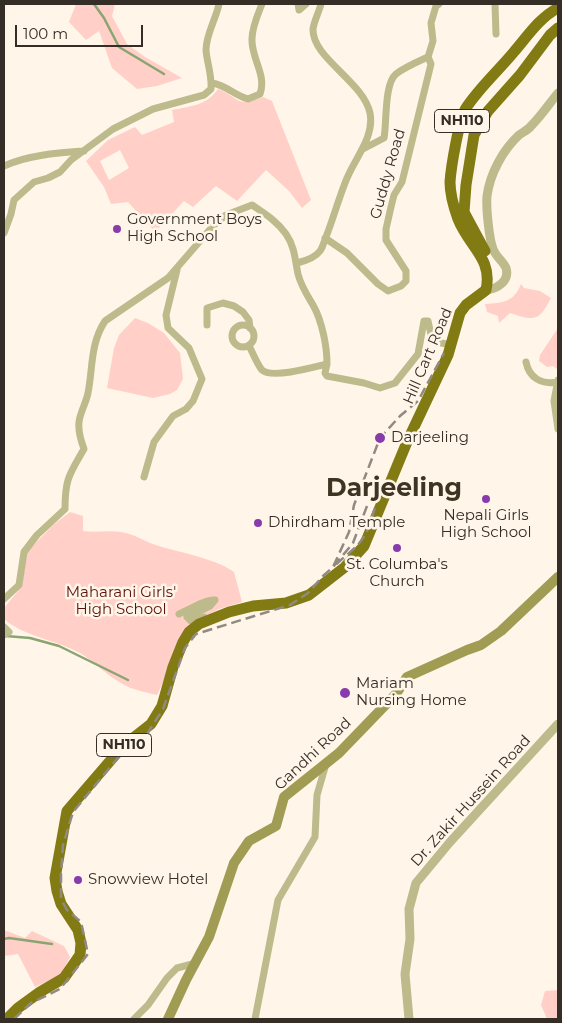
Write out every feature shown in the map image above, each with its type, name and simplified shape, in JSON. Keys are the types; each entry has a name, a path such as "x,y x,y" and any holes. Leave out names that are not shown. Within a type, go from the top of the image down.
{"highway":[{"name":"NH110","path":"485,262 469,240 458,219 452,199 450,182 465,110 474,96 496,74 546,15 558,8"},
{"path":"486,290 488,274 485,251 464,212 474,135 488,111 520,75 550,35 558,28"},
{"name":"Hill Cart Road","path":"253,606 286,603 309,596 345,567 364,546 407,442 437,380 451,345 460,313 466,305 486,290"},
{"name":"NH110","path":"7,1019 18,1008 40,992 64,978 80,955 81,943 78,930 61,904 56,891 55,878 67,811 124,746 151,724 162,706 173,667 189,632 199,624 221,615 253,606"}],"main road":[{"name":"Gandhi Road","path":"168,1019 209,937 234,863 249,841 276,826 284,797 339,753 396,694 407,676 481,645 501,631 558,577"}],"street":[{"path":"4,233 14,200 34,182 60,172 70,160 113,130 153,110 204,95 211,89 212,83 206,51 207,39 216,18 219,4"},
{"path":"212,83 220,84 229,88 236,95 248,99 260,94 264,85 252,39 256,19 262,4"},
{"path":"298,4 299,10 306,4"},
{"path":"297,260 310,259 320,251 345,182 354,162 363,149 371,125 370,111 361,93 315,43 313,29 321,4"},
{"path":"363,149 384,138 387,124 388,85 395,75 428,57 432,41 431,24 436,6 439,4"},
{"path":"496,4 496,34"},
{"name":"Guddy Road","path":"325,238 347,253 378,284 388,291 401,286 406,281 406,271 386,240 386,229 394,195 402,182 431,64 428,57"},
{"path":"486,290 499,287 504,282 506,276 506,269 497,258 493,249 487,214 487,196 495,170 504,151 520,134 531,126 558,93"},
{"path":"4,166 26,159 84,150"},
{"path":"4,599 19,585 24,552 45,527 65,509 65,488 68,476 84,449 79,422 86,404 90,385 91,362 100,329 106,321 177,270 213,226 226,215 252,205 278,223 288,236 297,260 298,274 303,288 313,306 321,327 327,376 380,388 395,383 418,354 424,321 428,321 432,339 451,345"},
{"path":"144,478 154,442 173,416 186,409 194,401 202,379 189,348 168,328 166,315 177,270"},
{"path":"207,325 208,308 223,303 234,306 243,312 249,320 250,328 254,334 253,341 249,346 242,348 235,345 232,339 232,332 237,327 244,325 250,328"},
{"path":"249,346 262,370 268,373 301,370 327,364"},
{"path":"526,362 527,368 537,380 543,383 558,381 554,400 558,428"},
{"path":"179,614 212,599 215,600 210,606 187,617 191,621 229,608 253,606"},
{"name":"Dr. Zakir Hussein Road","path":"408,1019 405,974 410,939 409,909 416,883 450,842 558,724"},
{"path":"255,1019 278,900 315,837 316,795 327,763"},
{"path":"134,1019 178,968 196,963"}],"green space":[{"path":"76,4 115,4 112,16 127,44 145,57 182,78 157,86 137,89 112,68 99,31 86,40 69,22"},
{"path":"218,89 242,102 263,97 272,101 311,200 302,208 289,191 266,170 237,201 216,186 193,207 184,201 155,232 128,202 111,204 104,187 86,161 108,140 135,127 142,135 174,122 172,110 198,104 213,95","holes":["120,150 129,168 109,180 100,161"]},
{"path":"521,284 524,288 540,291 551,298 547,306 535,318 510,313 499,323 498,316 487,312 485,304 497,303 511,298 515,295"},
{"path":"135,318 148,323 164,333 180,353 183,379 177,390 170,394 153,398 107,388 114,348 119,335"},
{"path":"558,328 558,370 553,366 547,367 539,361 540,355"},
{"name":"Maharani Girls' High School","path":"70,512 83,516 83,531 116,531 126,533 153,544 216,563 234,572 242,602 219,609 191,624 157,695 125,685 80,653 21,630 4,619 4,608 22,586 27,552 53,525"},
{"path":"4,930 25,938 32,931 64,946 70,957 60,976 35,987 18,954 4,956"},
{"path":"558,990 558,1019 547,1019 541,1005 545,991"}],"waterway":[{"path":"94,4 104,18 119,47 164,74"},
{"path":"6,636 30,638 59,646 128,680"},
{"path":"4,939 9,938 52,944"}],"railway":[{"path":"14,1019 31,1003 60,989 88,954 81,922 67,910 61,899 63,845 73,812 122,753 147,734 163,709 185,648 196,634 290,605 308,593 333,567 349,532 354,505 380,438 400,416 418,401 444,353"},
{"path":"367,506 353,543 333,567 357,546 366,534 375,508"}],"place":[{"name":"Government Boys High School","path":"117,229"},
{"name":"Darjeeling","path":"380,438"},
{"name":"Nepali Girls High School","path":"486,499"},
{"name":"Dhirdham Temple","path":"258,523"},
{"name":"St. Columba's Church","path":"397,548"},
{"name":"Mariam Nursing Home","path":"345,693"},
{"name":"Snowview Hotel","path":"78,880"}],"district":[{"name":"Darjeeling","path":"394,489"}]}
